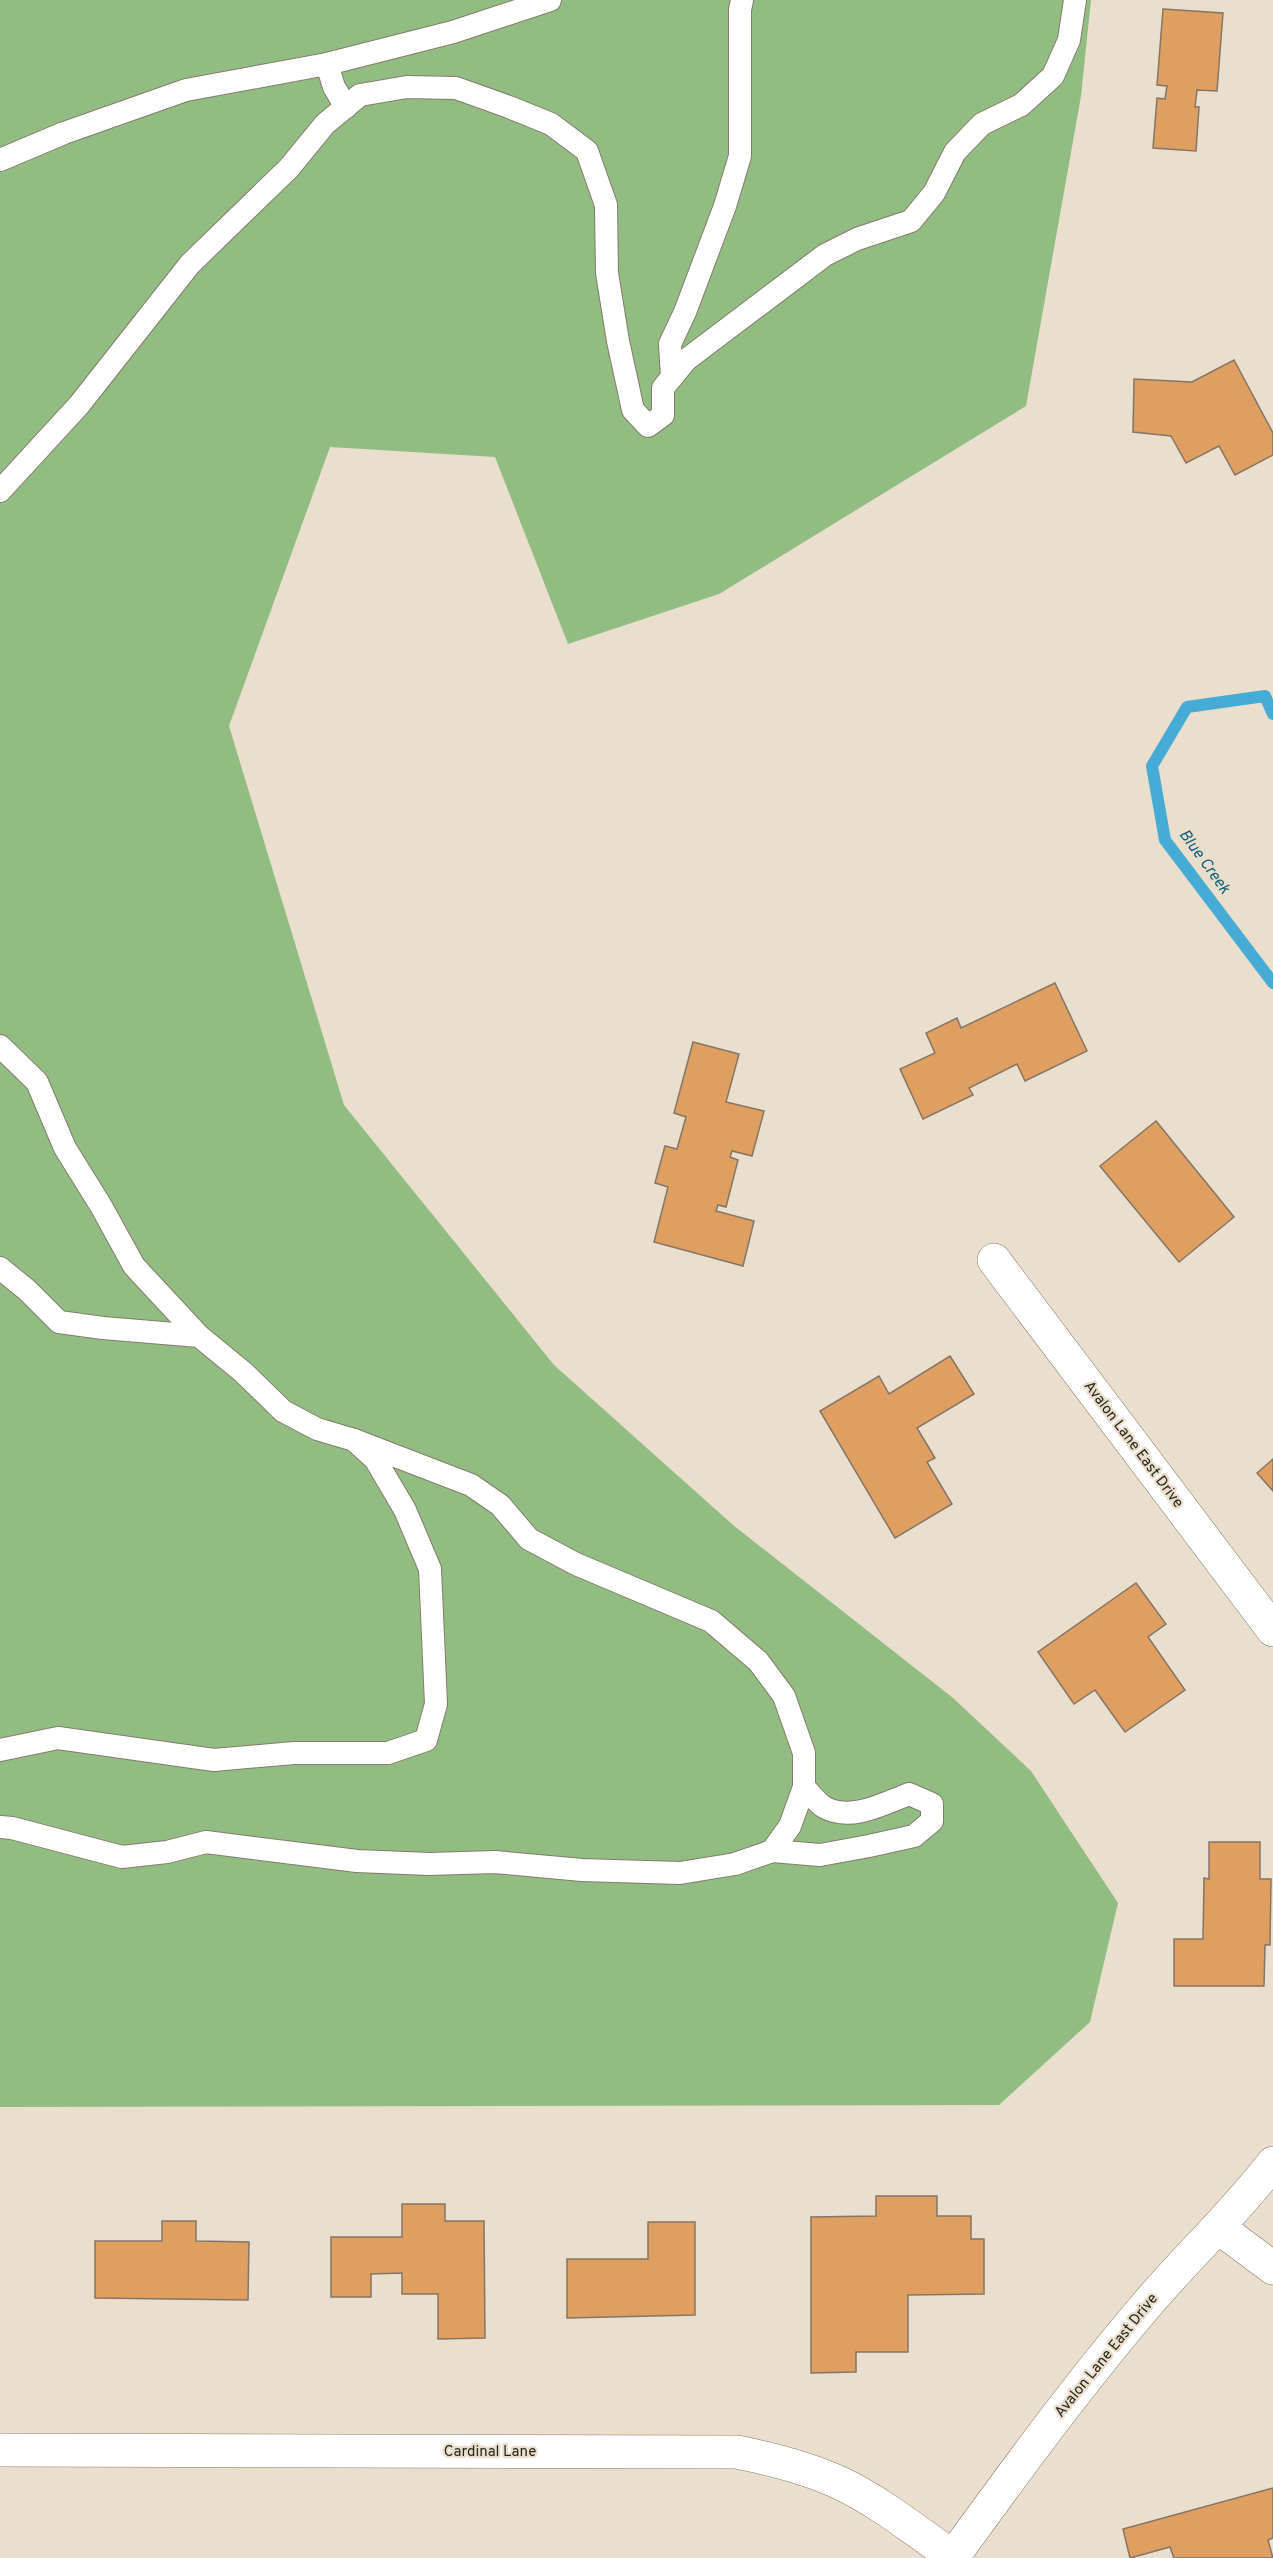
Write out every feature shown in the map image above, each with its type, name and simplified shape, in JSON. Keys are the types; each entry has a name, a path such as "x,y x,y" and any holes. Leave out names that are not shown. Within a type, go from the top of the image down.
{"street":[{"name":"Avalon Lane East Drive","path":"994,1260 1273,1630"},
{"name":"Avalon Lane East Drive","path":"952,2558 1017,2467 1092,2371 1144,2308 1273,2163"},
{"path":"1218,2227 1273,2268"},
{"name":"Cardinal Lane","path":"0,2450 737,2452 772,2459 840,2483 885,2509 952,2558"}],"lane":[{"path":"0,160 64,133 186,90 327,64 453,32 550,0"},
{"path":"672,377 670,344 685,312 725,206 740,156 740,10 742,0"},
{"path":"0,491 79,405 189,264 289,168 325,124 360,95 406,87 456,88 551,124 587,151 606,205 607,273 618,341 633,410 648,426 663,415 663,388 686,360 825,255 858,239 911,221 934,193 955,152 968,138 982,124 1021,105 1053,76 1068,40 1076,0"},
{"path":"327,64 334,87 346,107"},
{"path":"0,1046 37,1082 65,1148 134,1266 200,1335 283,1411 317,1429 354,1440 471,1485 500,1505 529,1539 576,1564 711,1621 758,1660 784,1696 804,1753 804,1787 790,1826 772,1851"},
{"path":"0,1268 27,1290 59,1322 103,1328 200,1335"},
{"path":"0,1750 58,1738 214,1760 294,1753 388,1753 426,1740 436,1704 435,1636 430,1569 405,1510 375,1459 354,1440"},
{"path":"0,1827 12,1828 122,1857 167,1852 207,1842 357,1861 429,1864 495,1862 582,1870 680,1873 735,1864 772,1851 820,1855 869,1846 914,1836 932,1821 932,1804 909,1794 878,1806 844,1815 823,1806 804,1787"}],"green space":[{"path":"0,0 1091,0 1081,96 1026,406 719,594 568,644 495,457 330,447 229,726 344,1105 554,1365 733,1525 953,1698 1031,1771 1118,1903 1090,2022 999,2105 0,2107"}],"building":[{"path":"1163,9 1223,13 1217,91 1197,90 1195,107 1199,107 1196,151 1153,148 1157,98 1165,99 1167,86 1157,85"},
{"path":"1234,360 1273,433 1273,455 1235,475 1219,446 1186,463 1171,436 1133,432 1134,379 1192,382"},
{"path":"1055,983 1087,1051 1025,1081 1017,1064 969,1088 973,1095 923,1119 900,1069 935,1053 926,1033 957,1018 961,1028"},
{"path":"693,1042 739,1054 726,1102 764,1111 752,1156 732,1151 730,1157 738,1160 726,1207 718,1205 716,1211 754,1221 743,1266 654,1242 668,1187 655,1183 665,1146 677,1149 686,1117 674,1113"},
{"path":"1156,1121 1234,1217 1179,1262 1100,1166"},
{"path":"950,1356 974,1394 917,1428 935,1458 927,1462 952,1504 895,1538 820,1411 879,1376 889,1394"},
{"path":"1273,1459 1273,1491 1257,1473"},
{"path":"1136,1583 1166,1624 1148,1637 1185,1690 1125,1732 1095,1690 1074,1704 1038,1652"},
{"path":"1209,1842 1260,1842 1260,1879 1271,1879 1270,1945 1265,1945 1264,1986 1174,1986 1174,1939 1203,1939 1204,1878 1209,1879"},
{"path":"876,2196 937,2196 937,2216 971,2216 971,2239 984,2239 984,2294 908,2295 908,2352 856,2352 856,2372 811,2373 811,2217 876,2216"},
{"path":"402,2204 445,2204 445,2221 484,2221 485,2338 438,2339 438,2294 402,2294 402,2273 371,2274 371,2297 331,2297 331,2237 402,2237"},
{"path":"162,2221 196,2221 196,2241 249,2242 248,2300 95,2298 95,2241 162,2241"},
{"path":"648,2222 695,2222 695,2315 567,2318 567,2259 648,2259"},
{"path":"1273,2488 1273,2538 1268,2540 1273,2558 1174,2558 1170,2547 1130,2558 1123,2529"}],"waterway":[{"name":"Blue Creek","path":"1273,714 1265,696 1187,707 1152,766 1165,840 1273,983"}]}
